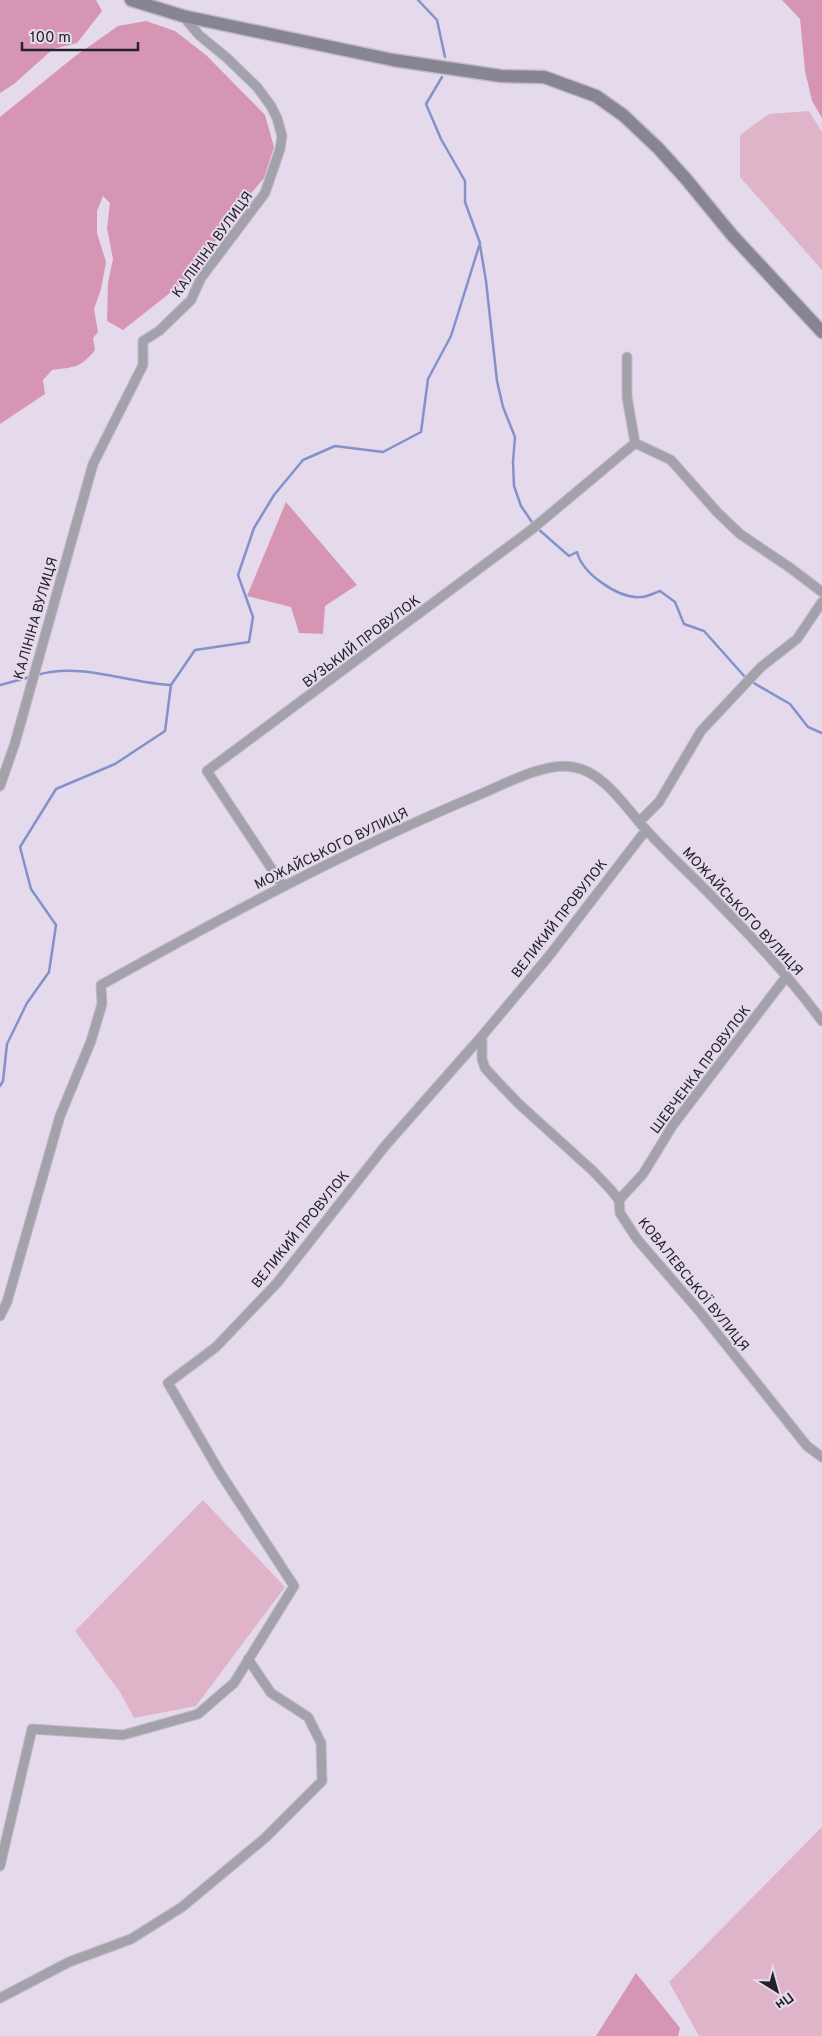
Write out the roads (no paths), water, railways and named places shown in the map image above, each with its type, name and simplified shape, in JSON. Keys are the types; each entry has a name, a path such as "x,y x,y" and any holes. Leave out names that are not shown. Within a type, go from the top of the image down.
{"main road":[{"path":"131,0 183,16 393,60 501,76 544,77 596,96 623,115 658,148 686,178 732,235 822,332"}],"street":[{"name":"КАЛІНІНА ВУЛИЦЯ","path":"0,786 16,742 93,464 143,365 144,341 159,331 190,300 201,278 265,193 280,149 282,136 277,118 271,106 257,87 227,58 199,35 183,16"},
{"path":"627,357 627,397 636,443 671,460 717,512 740,534 822,592"},
{"name":"ВУЗЬКИЙ ПРОВУЛОК","path":"283,886 207,772 530,530 636,443"},
{"path":"640,821 659,802 700,731 761,667 797,639 822,602"},
{"name":"МОЖАЙСЬКОГО ВУЛИЦЯ","path":"0,1316 7,1302 60,1116 91,1041 102,1004 101,985 283,886 417,821 545,768 574,767 594,776 617,795 646,830 728,912 822,1021"},
{"name":"ВЕЛИКИЙ ПРОВУЛОК","path":"0,1866 32,1729 123,1736 198,1714 234,1683 294,1586 219,1471 168,1384 216,1347 277,1283 385,1146 482,1036 549,956 646,830"},
{"name":"ШЕВЧЕНКА ПРОВУЛОК","path":"619,1200 643,1174 672,1125 786,977"},
{"name":"КОВАЛЕВСЬКОЇ ВУЛИЦЯ","path":"482,1036 482,1059 494,1080 593,1171 619,1200 620,1213 637,1239 700,1312 807,1446 822,1456"},
{"path":"0,1998 69,1962 131,1939 182,1907 265,1838 322,1781 321,1743 308,1718 271,1693 248,1659"}],"waterway":[{"path":"418,0 437,20 445,57"},
{"path":"0,1086 3,1081 7,1044 27,1003 49,972 56,925 31,889 20,847 56,789 115,764 165,731 171,685 195,650 249,642 253,617 238,575 254,528 274,495 303,460 335,446 383,452 421,432 428,379 451,336 480,243 465,202 465,181 441,139 426,104 442,77"},
{"path":"480,245 497,381 503,407 515,437 514,486 521,506 534,525"},
{"path":"537,528 569,556 577,552 580,560 593,576 612,589 632,597 648,596 660,591 675,602 684,624 704,631 745,677"},
{"path":"37,675 54,672 88,672 171,685"},
{"path":"0,685 30,677"},
{"path":"752,682 790,704 808,727 822,733"}]}
